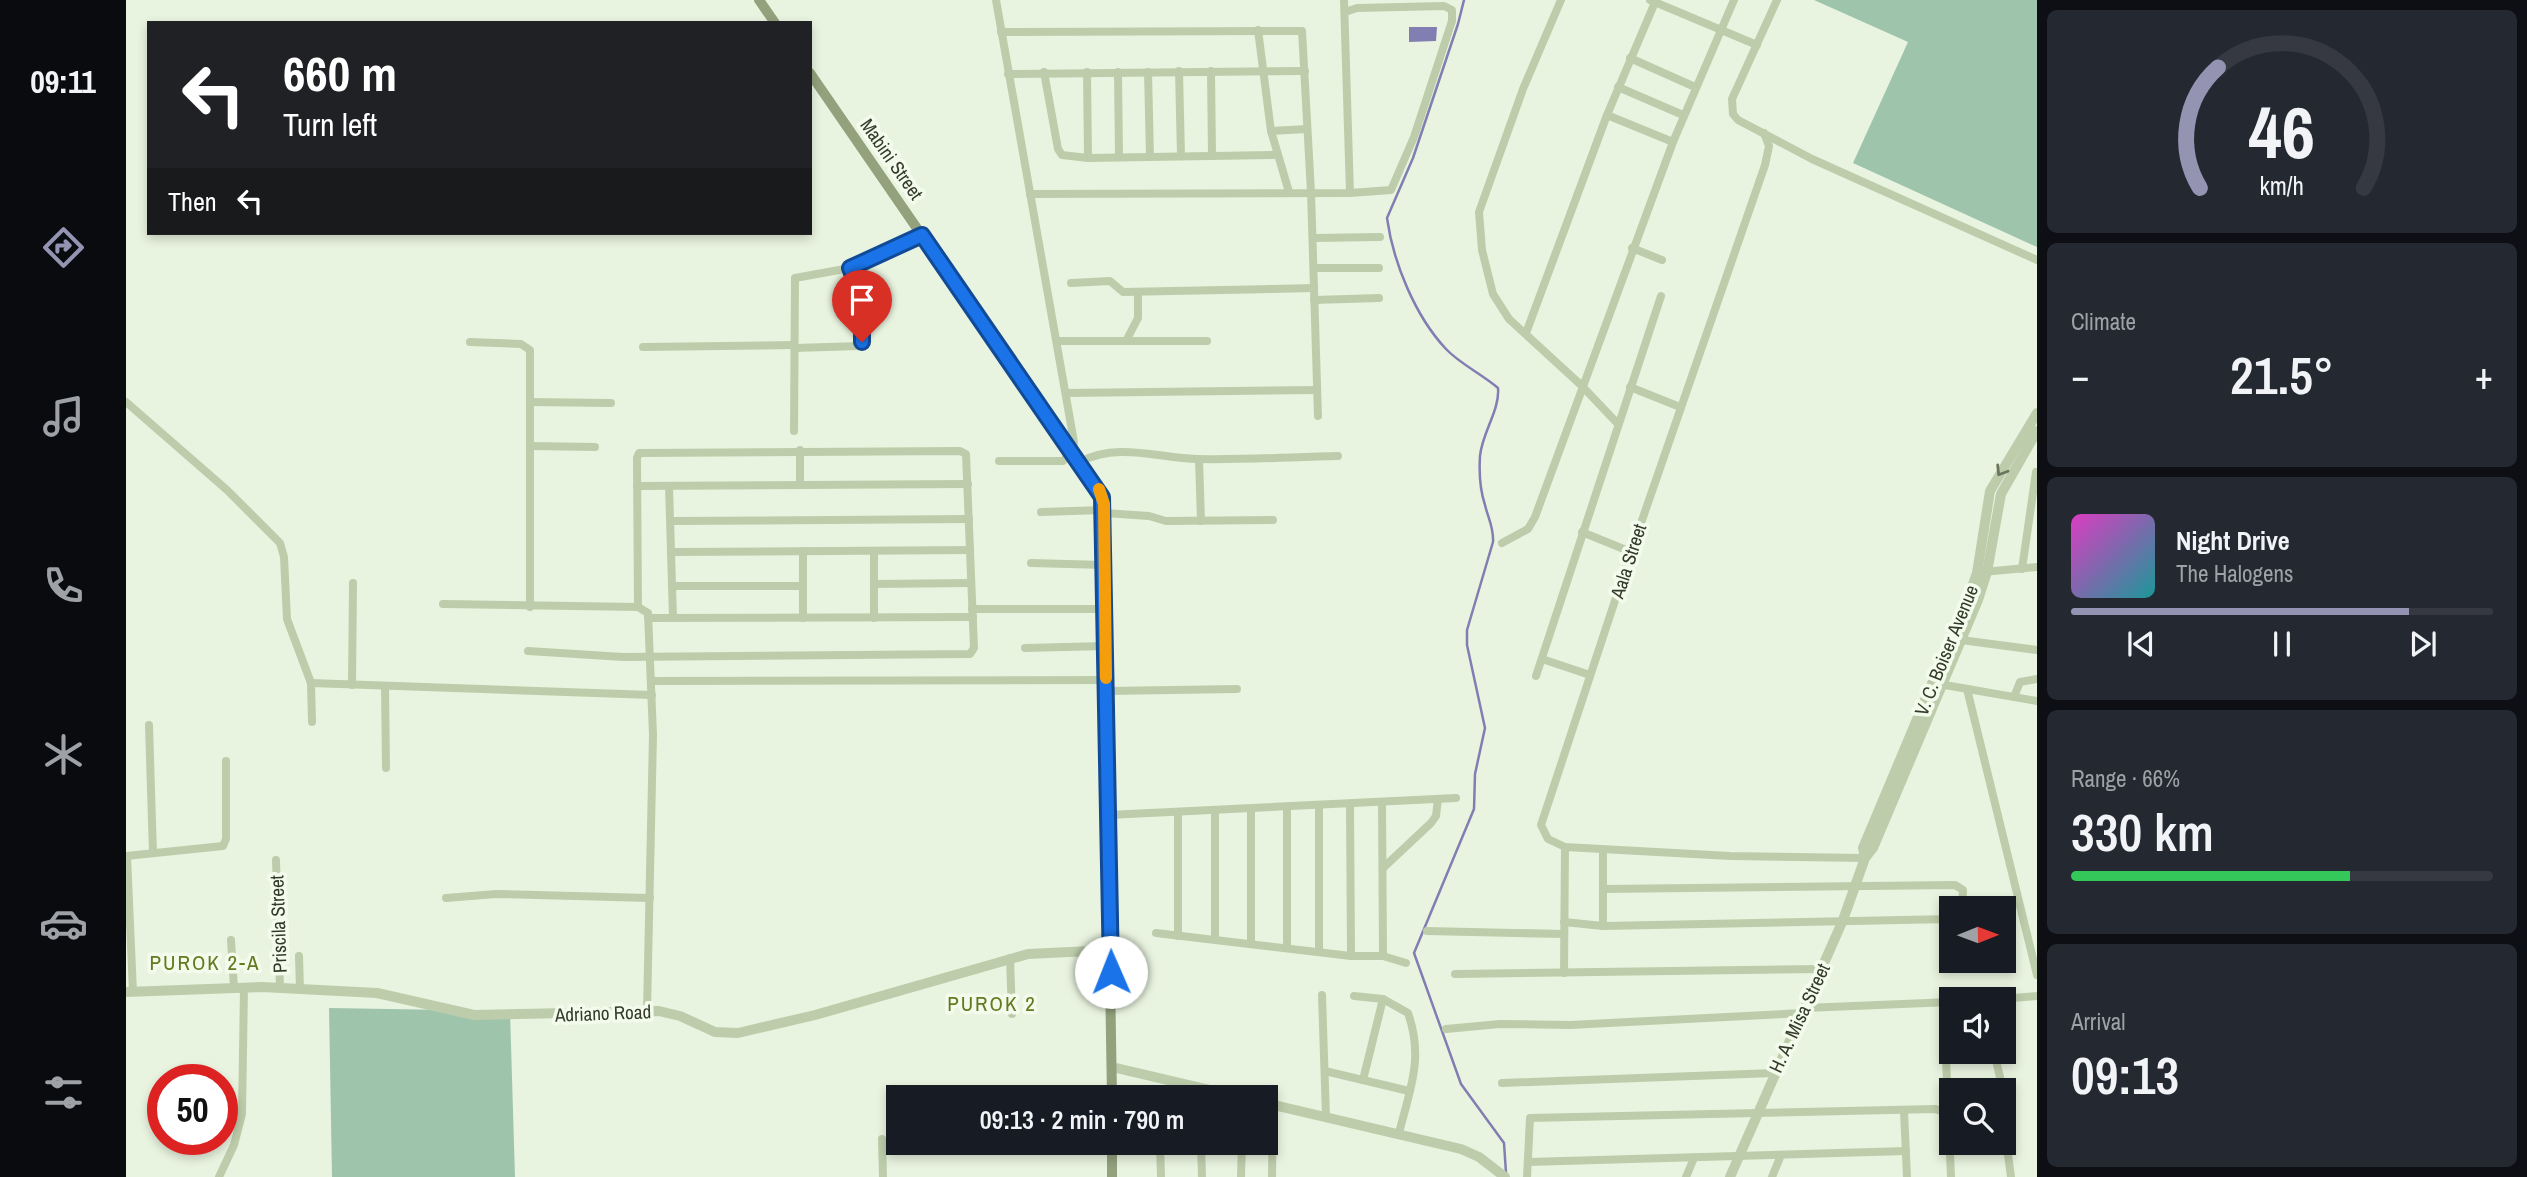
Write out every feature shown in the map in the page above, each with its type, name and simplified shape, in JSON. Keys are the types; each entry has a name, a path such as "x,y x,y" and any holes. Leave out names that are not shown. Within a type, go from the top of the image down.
{"main road":[{"path":"759,0 774,21"},
{"name":"Mabini Street","path":"812,76 1100,492 1104,512 1112,1085"},
{"path":"1112,1155 1112,1177"}],"street":[{"path":"996,0 1074,436 1072,452 1060,461 999,461"},
{"path":"1344,0 1350,193"},
{"path":"1561,0 1523,89 1499,163 1479,212 1482,250 1493,294 1509,318 1581,385 1618,424"},
{"path":"1502,544 1528,529 1533,522 1581,385 1683,115 1734,0"},
{"path":"1777,0 1731,107 1738,120 1812,159 2037,260"},
{"path":"1526,333 1607,115 1654,1 1757,45"},
{"path":"1030,194 1350,193 1391,190 1414,137 1453,14 1449,6 1357,8 1345,12"},
{"path":"1258,30 1276,155 1289,192"},
{"path":"1001,32 1302,31 1313,238 1318,416"},
{"path":"1630,58 1695,87"},
{"path":"1180,71 1181,156"},
{"path":"1211,71 1212,156"},
{"path":"1009,74 1306,71"},
{"path":"1044,72 1059,153 1088,158 1276,155"},
{"path":"1087,72 1088,158"},
{"path":"1118,72 1119,157"},
{"path":"1148,72 1150,157"},
{"path":"1618,87 1683,115"},
{"path":"1607,115 1673,142"},
{"path":"1272,131 1307,130"},
{"name":"Aala Street","path":"1564,847 1548,839 1541,825 1680,407 1765,165 1769,146 1764,133"},
{"path":"794,430 795,278 850,268 922,235"},
{"path":"1313,238 1380,237"},
{"path":"1632,248 1662,260"},
{"path":"643,347 860,346 862,298 850,268"},
{"path":"1314,268 1379,268"},
{"path":"1072,283 1110,281 1123,292 1138,293 1314,288"},
{"path":"1126,341 1138,318 1138,293"},
{"path":"1536,676 1661,296"},
{"path":"1314,300 1378,298"},
{"path":"1058,341 1206,341"},
{"path":"470,342 528,346 530,607"},
{"path":"1630,387 1680,407"},
{"path":"1067,393 1317,390"},
{"path":"126,402 227,490 280,543 284,557 286,620 311,683 312,722"},
{"path":"530,402 611,403"},
{"name":"V. C. Boiser Avenue","path":"1937,683 1961,640 1982,572 2001,494 2032,433 2037,413"},
{"path":"530,446 595,447"},
{"path":"800,450 800,485"},
{"path":"528,651 650,657 968,655 973,651 967,457 962,451 639,453 638,607"},
{"path":"1080,462 1096,456 1124,452 1199,459 1338,456"},
{"path":"1199,459 1201,521"},
{"path":"2022,569 2036,472"},
{"path":"637,486 968,484"},
{"path":"669,486 673,618"},
{"path":"1041,512 1104,512 1149,516 1166,521 1273,520"},
{"path":"671,520 969,519"},
{"path":"1583,531 1631,552"},
{"path":"672,552 970,550"},
{"path":"803,551 803,618"},
{"path":"874,552 874,618"},
{"path":"1031,563 1104,565"},
{"path":"1982,572 2037,567"},
{"name":"V. C. Boiser Avenue","path":"1867,851 1982,572"},
{"path":"352,685 353,583"},
{"path":"874,584 971,583"},
{"path":"674,586 803,586"},
{"path":"443,604 646,609 652,695 647,1011"},
{"path":"648,618 874,618 1105,609"},
{"path":"1961,640 2037,650"},
{"path":"1025,648 1105,646"},
{"path":"1542,659 1590,676"},
{"path":"2014,697 2020,682 2037,679"},
{"path":"651,681 1237,689"},
{"path":"311,683 652,695"},
{"path":"1937,683 2037,701"},
{"path":"385,685 386,768"},
{"path":"1966,689 2037,975"},
{"path":"149,725 153,853"},
{"path":"130,992 127,856 223,846 226,839 226,761"},
{"path":"1110,815 1456,798"},
{"path":"1383,868 1431,823 1436,816 1437,799"},
{"path":"1381,802 1383,956"},
{"path":"1350,805 1351,956"},
{"path":"1319,806 1319,952"},
{"path":"1287,807 1287,948"},
{"path":"1251,809 1251,944"},
{"path":"1215,810 1215,940"},
{"path":"1178,812 1178,936"},
{"path":"1564,973 1564,847 1603,850 1867,851"},
{"path":"1602,926 1603,850"},
{"name":"H. A. Misa Street","path":"1730,1177 1843,920 1867,851"},
{"name":"Priscila Street","path":"276,860 280,988"},
{"path":"1603,889 1955,885 1962,890 1962,896"},
{"path":"446,898 496,894 650,898"},
{"path":"1564,922 1602,926 1939,919"},
{"path":"1427,931 1564,934"},
{"path":"1156,933 1351,956 1383,956 1406,963"},
{"path":"219,1177 238,1135 242,1114 239,988 231,940"},
{"name":"Adriano Road","path":"130,992 280,988 392,995 444,1011 474,1015 647,1011 670,1013 715,1032 738,1033 815,1015 1010,958 1042,952 1111,950"},
{"path":"299,956 300,990"},
{"path":"1010,958 1012,1014"},
{"path":"1455,974 1822,968"},
{"path":"1322,995 1326,1117"},
{"path":"1354,996 1383,999 1408,1013 1416,1035 1417,1060 1399,1133"},
{"path":"2016,998 2037,996"},
{"path":"1363,1080 1383,999"},
{"path":"1446,1029 1500,1024 1570,1024 1939,1003"},
{"path":"1112,1068 1173,1085"},
{"path":"1325,1071 1409,1091"},
{"path":"1502,1083 1774,1073"},
{"path":"1278,1106 1399,1133 1471,1153 1505,1177"},
{"path":"1904,1111 1907,1177"},
{"path":"1527,1177 1530,1118 1939,1112"},
{"path":"883,1139 883,1177"},
{"path":"1528,1162 1906,1151"},
{"path":"1160,1155 1161,1177"},
{"path":"1202,1155 1202,1177"},
{"path":"1241,1177 1242,1155"},
{"path":"1271,1155 1272,1177"},
{"path":"1772,1177 1781,1155"},
{"path":"1951,1155 1951,1177"},
{"path":"2008,1155 2011,1177"},
{"path":"1686,1177 1694,1158"}],"green space":[{"path":"1814,0 2037,0 2037,247 1853,163 1908,42"},
{"path":"329,1008 510,1011 515,1177 332,1177"}],"shaded area":[{"path":"1409,27 1437,27 1436,41 1409,42"}],"waterway":[{"path":"1464,0 1413,158 1387,218 1400,270 1425,321 1446,349 1498,388 1496,405 1481,447 1480,462 1480,481 1493,542 1467,630 1467,645 1485,728 1475,774 1474,809 1414,953 1461,1084 1504,1143 1506,1173"}],"slow traffic":[{"path":"1099,489 1104,504 1106,678"}],"district":[{"name":"PUROK 2-A","path":"205,963"},
{"name":"PUROK 2","path":"992,1004"}],"route":[{"path":"862,342 862,298 850,268 922,235 1102,497 1111,972"}]}
